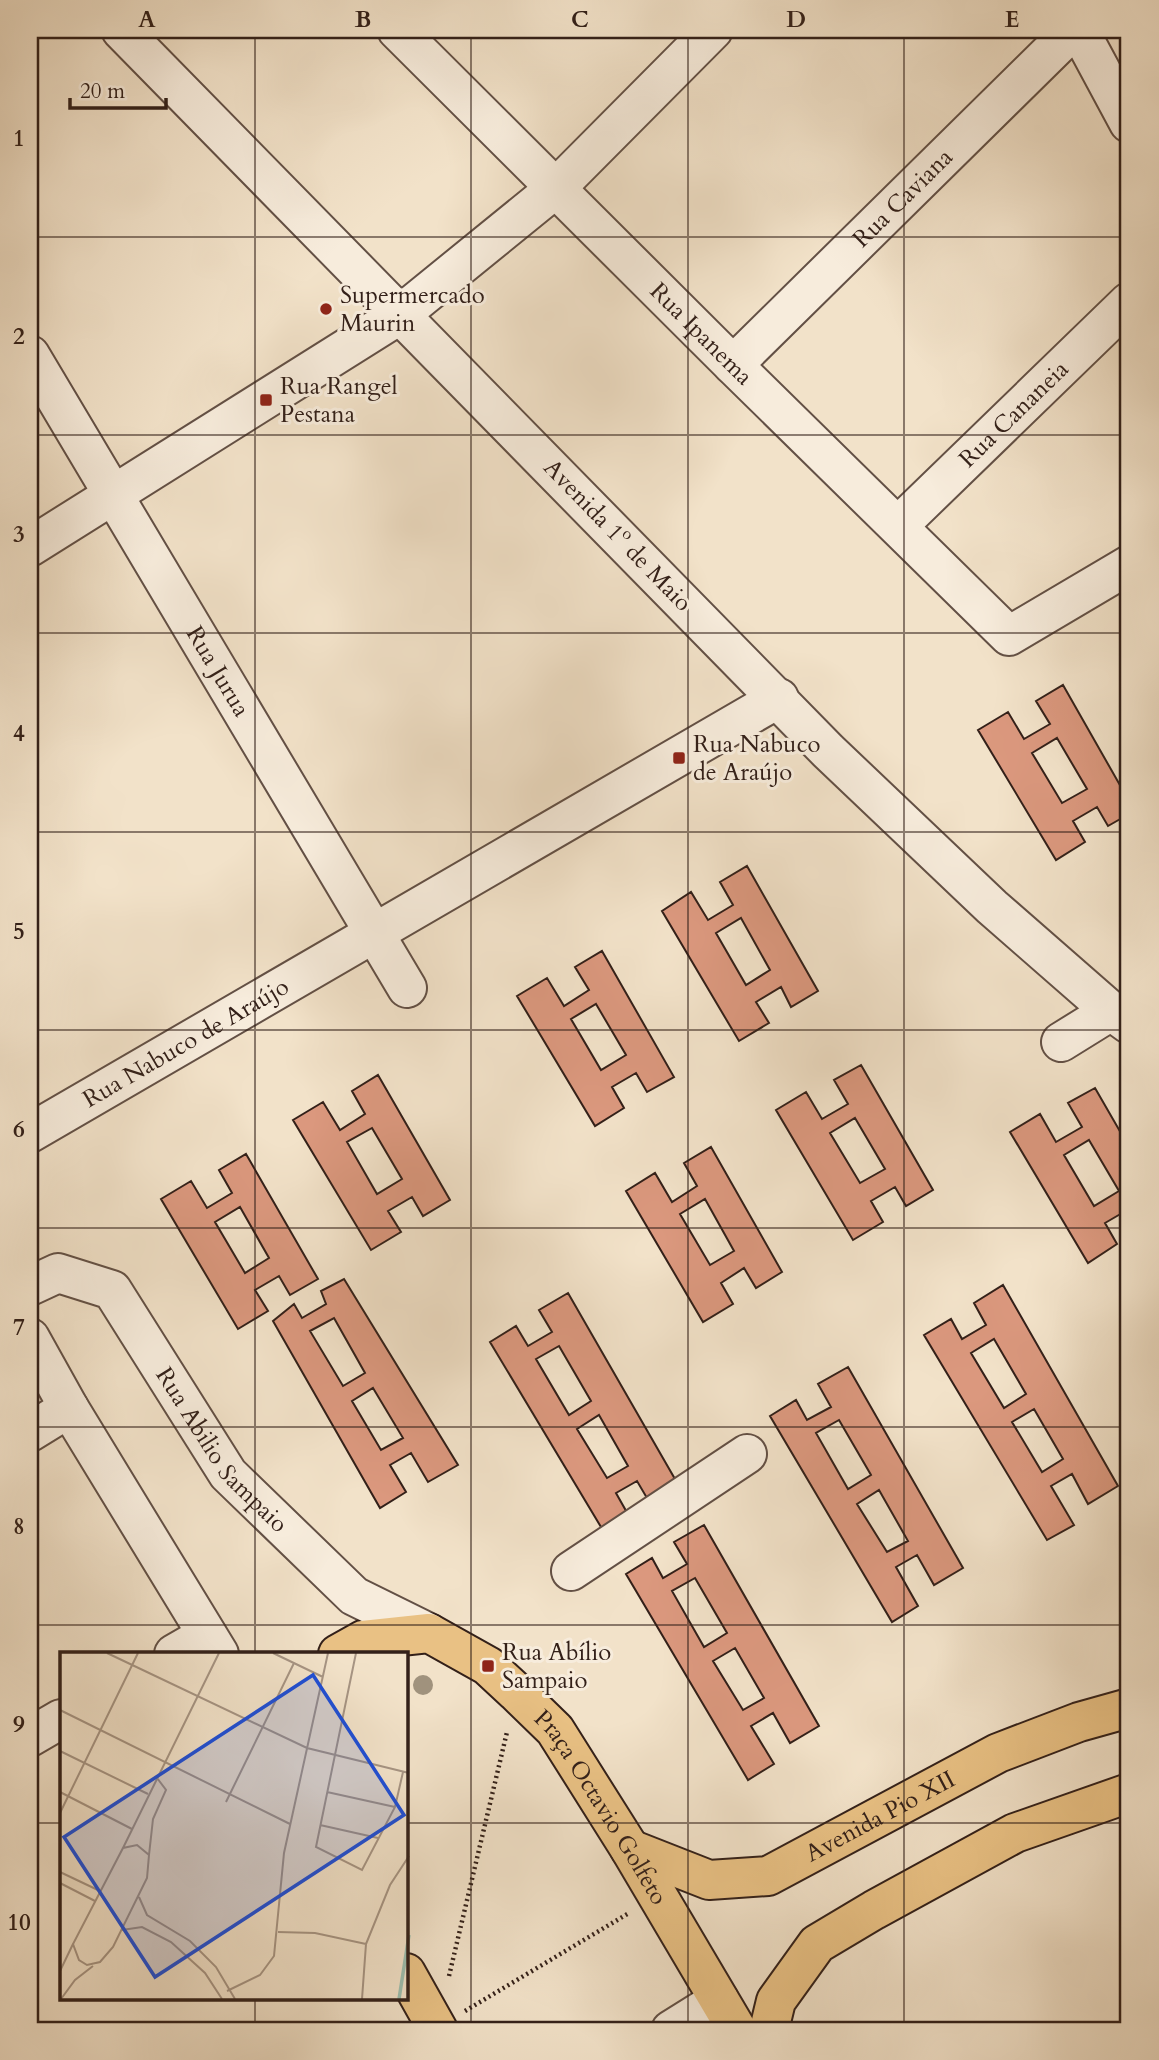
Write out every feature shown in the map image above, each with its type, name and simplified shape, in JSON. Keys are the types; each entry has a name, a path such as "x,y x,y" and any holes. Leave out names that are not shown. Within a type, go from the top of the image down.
{"main road":[{"path":"342,1652 363,1640 429,1633"},
{"name":"Praça Octavio Golfeto","path":"429,1633 488,1665 555,1730 630,1849 728,2015"},
{"name":"Avenida Pio XII","path":"630,1849 709,1880 768,1875 998,1753 1079,1722 1129,1708"},
{"path":"769,2030 776,2001 817,1944 1015,1833 1129,1793"},
{"path":"408,1976 438,2029"}],"street":[{"name":"Avenida 1º de Maio","path":"121,30 779,698 828,751 935,854 1120,1018"},
{"name":"Rua Ipanema","path":"397,30 1009,636 1129,565"},
{"path":"30,547 401,314 556,187 713,30"},
{"name":"Rua Caviana","path":"733,365 1073,30"},
{"path":"1079,30 1129,123"},
{"name":"Rua Cananeia","path":"898,526 1129,302"},
{"name":"Rua Jurua","path":"30,355 407,988"},
{"name":"Rua Nabuco de Araújo","path":"30,1133 779,698"},
{"path":"1061,1042 1120,1018"},
{"name":"Rua Abilio Sampaio","path":"30,1286 58,1273 112,1290 228,1474 354,1596 429,1633"},
{"path":"30,1338 69,1408 213,1644 182,1652"},
{"path":"30,1432 69,1408"},
{"path":"570,1571 747,1454"},
{"path":"30,1737 60,1720"},
{"path":"671,2030 728,2015"}],"path":[{"path":"438,2029 516,1692"},
{"path":"438,2029 658,1896"}],"building":[{"path":"1063,685 1129,801 1129,814 1108,826 1097,807 1073,821 1085,842 1056,860 978,730 1008,712 1024,739 1050,724 1036,701","holes":["1057,738 1087,789 1062,803 1032,753"]},
{"path":"747,866 818,991 791,1007 781,987 756,1002 769,1023 739,1041 662,911 691,892 708,920 733,905 720,882","holes":["741,918 770,970 746,985 716,933"]},
{"path":"602,951 674,1077 647,1092 636,1073 612,1087 624,1108 595,1126 517,996 547,978 564,1006 589,990 575,967","holes":["596,1004 626,1055 601,1070 571,1019"]},
{"path":"861,1065 933,1190 906,1206 895,1187 871,1201 883,1222 853,1240 776,1110 806,1092 822,1119 848,1104 834,1080","holes":["855,1118 885,1169 860,1183 830,1133"]},
{"path":"378,1075 450,1200 423,1216 412,1197 388,1211 401,1232 371,1250 293,1120 323,1102 340,1130 365,1114 352,1091","holes":["372,1128 402,1179 377,1194 347,1142"]},
{"path":"1095,1088 1129,1147 1129,1209 1105,1223 1117,1244 1088,1263 1010,1132 1040,1114 1056,1142 1082,1127 1068,1103","holes":["1089,1140 1119,1191 1094,1206 1064,1155"]},
{"path":"711,1147 782,1272 756,1288 744,1268 721,1283 733,1304 703,1322 626,1191 655,1173 672,1202 697,1186 684,1163","holes":["705,1199 734,1251 710,1265 680,1214"]},
{"path":"246,1154 318,1279 290,1295 279,1276 255,1290 268,1311 238,1329 161,1199 191,1181 207,1208 232,1193 219,1170","holes":["240,1207 269,1258 245,1273 215,1222"]},
{"path":"344,1279 458,1465 428,1482 411,1453 390,1465 406,1492 380,1508 273,1321 294,1304 302,1318 326,1304 321,1291","holes":["334,1318 365,1373 343,1386 310,1331","373,1388 403,1438 381,1450 352,1401"]},
{"path":"1003,1285 1118,1486 1088,1504 1072,1474 1051,1486 1074,1525 1047,1540 924,1335 951,1319 962,1339 986,1325 974,1303","holes":["994,1339 1026,1394 1004,1408 971,1353","1034,1409 1063,1459 1042,1472 1012,1422"]},
{"path":"568,1293 683,1493 654,1510 637,1481 616,1493 638,1532 613,1547 490,1342 516,1326 528,1346 552,1332 539,1310","holes":["559,1346 591,1401 569,1415 536,1359","599,1415 628,1466 607,1478 577,1429"]},
{"path":"848,1367 963,1568 934,1585 917,1555 896,1567 918,1606 892,1622 770,1416 796,1400 807,1420 831,1407 818,1384","holes":["839,1420 871,1475 848,1489 816,1433","879,1490 908,1541 887,1552 857,1504"]},
{"path":"704,1525 819,1726 790,1743 773,1713 751,1726 774,1764 748,1780 626,1574 652,1558 663,1578 687,1564 674,1542","holes":["695,1578 727,1633 704,1647 672,1591","735,1648 764,1698 743,1710 713,1661"]}],"place":[{"name":"Supermercado Maurin","path":"326,309"},
{"name":"Rua Rangel Pestana","path":"266,400"},
{"name":"Rua Nabuco de Araújo","path":"679,758"},
{"name":"Rua Abílio Sampaio","path":"488,1666"}]}
